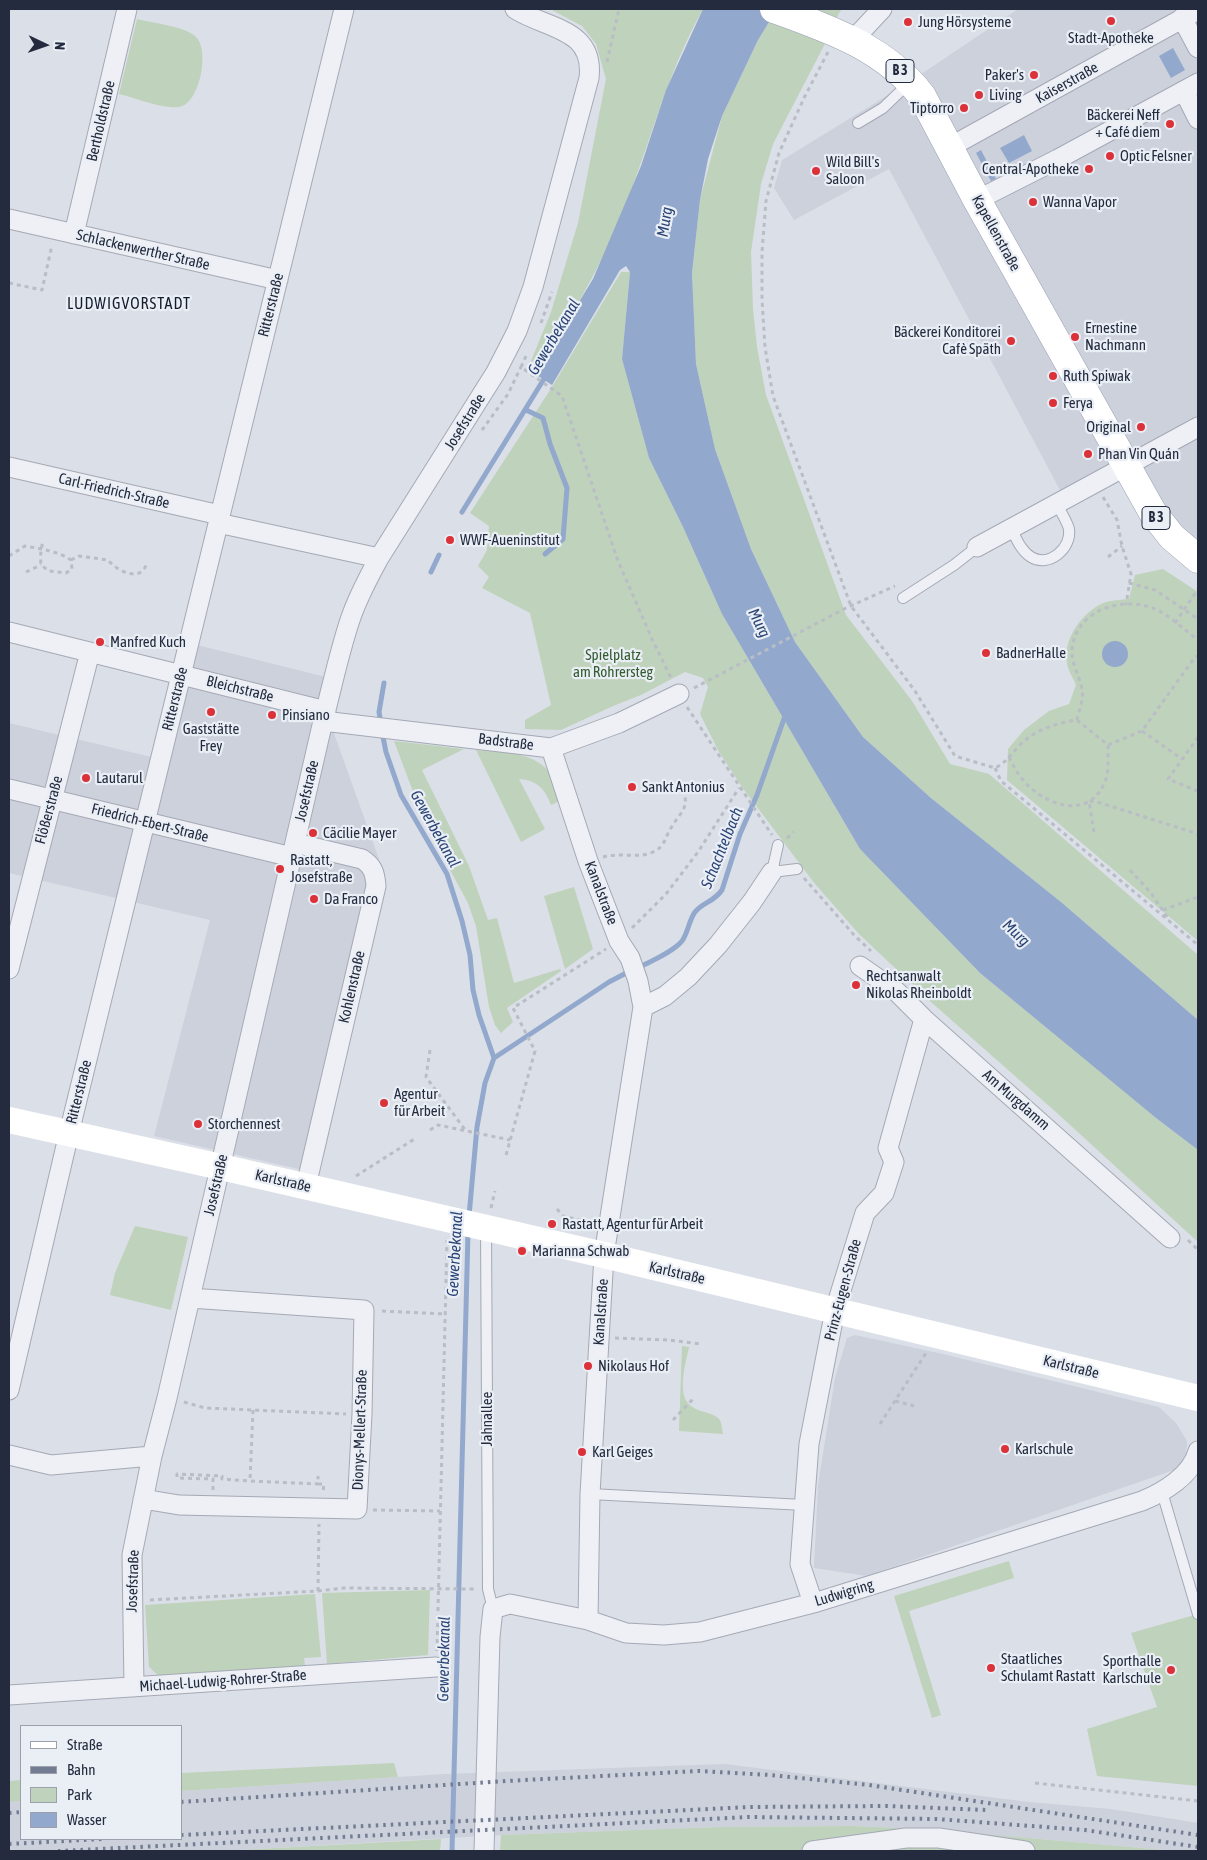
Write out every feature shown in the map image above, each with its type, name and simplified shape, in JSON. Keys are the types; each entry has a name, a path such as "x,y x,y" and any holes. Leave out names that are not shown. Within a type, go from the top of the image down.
{"main road":[{"name":"B 3","path":"774,9 841,35"},
{"name":"Kapellenstraße","path":"841,35 881,57 911,81 922,96 977,200 1153,513 1172,537 1198,559"}],"street":[{"name":"Bertholdstraße","path":"74,234 127,9"},
{"name":"Ritterstraße","path":"9,1390 68,1133 344,9"},
{"name":"Josefstraße","path":"134,1686 132,1556 143,1500 325,716 350,619 363,588 379,558 496,372 517,331 533,287 589,78 590,66 588,57 577,39 565,31 524,15 515,9"},
{"path":"841,35 882,9"},
{"name":"Kaiserstraße","path":"950,147 1190,14 1198,48"},
{"path":"977,200 1058,159 1191,87 1198,119"},
{"name":"Schlackenwerther Straße","path":"9,219 278,280"},
{"path":"976,550 1011,528 1198,427"},
{"name":"Carl-Friedrich-Straße","path":"9,467 379,558"},
{"name":"Bleichstraße","path":"9,632 181,675 325,716"},
{"name":"Flößerstraße","path":"9,969 90,652"},
{"name":"Badstraße","path":"325,716 369,726 551,748 619,723 679,694"},
{"name":"Kanalstraße","path":"551,748 588,861 619,941 630,958 638,981 643,1007 604,1255 590,1494 588,1620"},
{"name":"Friedrich-Ebert-Straße","path":"9,789 145,822 294,850"},
{"name":"Kohlenstraße","path":"294,850 362,859 370,865 375,874 376,886 318,1189"},
{"path":"643,1007 664,996 694,970 718,945 752,902 772,872"},
{"name":"Am Murgdamm","path":"860,966 896,991 924,1019 1170,1238"},
{"name":"Prinz-Eugen-Straße","path":"813,1603 800,1564 809,1444 835,1310 865,1213 884,1193 894,1162 888,1148 924,1019"},
{"name":"Karlstraße","path":"9,1120 449,1220 488,1219 604,1255 1198,1398"},
{"path":"190,1298 364,1310"},
{"name":"Dionys-Mellert-Straße","path":"143,1500 179,1504 357,1509 362,1414 364,1310"},
{"name":"Ludwigring","path":"493,1609 510,1604 588,1620 626,1633 664,1635 700,1632 813,1603 1142,1501 1162,1492 1176,1482 1196,1458 1198,1451"},
{"path":"9,1456 51,1465 152,1456"},
{"path":"484,1851 490,1636 493,1609"},
{"name":"Michael-Ludwig-Rohrer-Straße","path":"9,1695 436,1667"},
{"path":"812,1851 906,1838 939,1845 1025,1851"}],"lane":[{"path":"858,123 883,108 911,81"},
{"path":"1011,528 1024,552 1032,558 1050,559 1059,554 1069,538 1069,528 1056,504"},
{"path":"903,598 976,550"},
{"path":"778,845 772,872 797,869"},
{"name":"Jahnallee","path":"488,1219 488,1589 493,1609"},
{"path":"1162,1492 1198,1614"},
{"path":"590,1494 804,1505"}],"path":[{"path":"607,64 620,9"},
{"path":"841,35 804,98 779,153 766,201 762,252 762,299 765,347 773,396 851,606 916,691 955,756 996,768 1002,765 1019,745 1033,734 1062,722 1077,720 1108,745"},
{"path":"9,283 42,290 55,230"},
{"path":"525,369 562,396 618,561 652,639 679,694 771,835"},
{"path":"1095,484 1116,520 1130,574 1126,605"},
{"path":"43,541 40,556 41,565 49,571 66,573 72,569 71,560"},
{"path":"9,556 25,546 59,553 71,560"},
{"path":"1108,557 1122,546"},
{"path":"71,560 79,556 108,560 114,568 128,574 140,572 146,567 147,562"},
{"path":"26,572 41,565"},
{"path":"1130,583 1156,590 1198,619"},
{"path":"1175,623 1198,589"},
{"path":"1077,720 1082,701 1082,691 1073,663 1072,650 1074,639 1082,624 1095,612 1110,606 1140,604 1156,610 1198,640"},
{"path":"703,685 851,606"},
{"path":"1108,745 1142,730 1197,658"},
{"path":"1142,730 1182,759"},
{"path":"1198,737 1168,779 1198,791"},
{"path":"1009,757 1014,769 1023,780 1047,799 1070,806 1080,806 1089,801 1101,789 1106,779 1108,745"},
{"path":"996,768 1001,781 1198,945"},
{"path":"588,861 614,854 646,854 654,852 663,845 669,831 682,815 686,804 686,795 681,787"},
{"path":"506,1155 535,1051 513,1008 619,941 666,894 698,852 739,788"},
{"path":"1089,801 1094,832"},
{"path":"1089,801 1101,803 1198,834"},
{"path":"797,869 854,935 874,954"},
{"path":"1130,870 1151,893 1168,920"},
{"path":"1163,910 1198,897"},
{"path":"430,1050 426,1077 466,1130"},
{"path":"430,1130 438,1125 510,1140"},
{"path":"318,1189 416,1138"},
{"path":"488,1219 495,1192"},
{"path":"557,1209 563,1216 608,1227"},
{"path":"436,1667 449,1220"},
{"path":"364,1310 445,1314"},
{"path":"880,1424 926,1353 930,1333"},
{"path":"599,1337 669,1340 700,1344"},
{"path":"673,1420 694,1398"},
{"path":"895,1401 914,1406"},
{"path":"191,1404 205,1408 362,1414"},
{"path":"250,1481 253,1410"},
{"path":"212,1476 176,1478 177,1474 212,1476 222,1479 324,1484 324,1487"},
{"path":"212,1476 212,1505"},
{"path":"318,1476 318,1484"},
{"path":"318,1591 320,1508"},
{"path":"357,1509 440,1511"},
{"path":"132,1600 318,1591 344,1588 438,1587 476,1589"},
{"path":"1035,1782 1198,1801"}],"shaded area":[{"path":"1018,9 1198,9 1198,543 1172,520 1134,451 1061,492 889,169 794,220 774,188 782,160 911,81"},
{"path":"189,643 334,679 326,711 385,876 316,1173 154,1136 210,920 9,873 9,723 160,759"},
{"name":"Karlschule","path":"855,1335 943,1354 1159,1407 1176,1423 1187,1441 1186,1457 1177,1469 867,1576 814,1568 818,1485 835,1378 847,1338"},
{"path":"725,1764 1029,1802 1111,1809 1198,1823 1198,1851 1175,1851 926,1829 851,1826 721,1827 501,1835 222,1851 9,1851 9,1802 20,1801 20,1840 182,1840 182,1791 445,1774"}],"green space":[{"path":"550,9 703,9 667,88 629,196 610,242 582,296 541,367 531,361 551,312 578,223 606,79 596,44 582,26"},
{"path":"777,9 842,9 773,144 761,184 751,252 753,309 757,347 766,395 846,615 912,701 950,764 989,774 1198,955 1198,1020 1061,902 931,798 863,737 795,642 751,549 715,449 696,364 692,273 700,200 722,116 758,40"},
{"path":"137,19 168,25 191,33 196,37 202,53 201,76 192,97 186,104 179,107 165,106 119,94"},
{"name":"Spielplatz am Rohrersteg","path":"621,272 630,272 622,359 649,458 683,527 722,614 860,849 980,973 1156,1118 1198,1150 1198,1242 1057,1113 931,1002 859,934 815,884 742,787 718,750 700,714 708,687 703,678 685,672 641,695 561,730 525,729 525,720 551,705 530,613 482,588 489,577 478,566 487,550 489,526 470,513 552,387"},
{"path":"1163,569 1198,592 1198,941 1007,780 1008,749 1024,730 1049,711 1069,704 1076,685 1069,671 1066,654 1070,637 1079,622 1085,615 1103,603 1129,599 1135,575"},
{"path":"394,741 464,749 422,770 469,866 488,920 497,918 514,983 560,969 561,971 507,1008 513,1022 501,1033 495,1025 489,1007 476,926 468,903 436,844 418,805"},
{"path":"476,750 516,754 534,760 549,772 560,801 551,805 540,786 531,781 519,779 545,829 521,842"},
{"path":"574,887 593,949 565,969 544,896"},
{"path":"135,1226 188,1237 171,1310 110,1295 115,1273"},
{"path":"682,1346 689,1347 683,1379 685,1397 693,1407 719,1419 723,1434 679,1431"},
{"path":"1009,1561 1014,1578 909,1611 941,1715 932,1718 894,1596"},
{"path":"430,1590 428,1655 327,1664 322,1593"},
{"path":"315,1594 321,1657 304,1658 305,1666 160,1677 149,1667 145,1605"},
{"name":"Sporthalle Karlschule","path":"1198,1614 1198,1786 1097,1776 1087,1729 1157,1707 1131,1633"},
{"path":"394,1763 398,1777 182,1791 182,1773"},
{"path":"20,1780 20,1801 9,1802 9,1781"},
{"path":"851,1826 926,1829 1175,1851 500,1851 501,1835 721,1827"},
{"path":"441,1839 440,1851 222,1851 424,1840"}],"water":[{"name":"Murg","path":"703,9 777,9 758,40 722,116 708,159 700,200 692,273 696,364 715,449 751,549 795,642 863,737 931,798 1061,902 1198,1020 1198,1150 1156,1118 980,973 860,849 722,614 683,527 649,458 622,359 630,272 626,266 620,270 552,385 535,374 593,279 641,166 666,90"},
{"path":"1173,48 1185,70 1171,78 1159,56"},
{"path":"1024,135 1032,151 1009,163 1000,148"},
{"path":"981,150 996,179 991,181 976,153"},
{"path":"1115,641 1124,645 1128,654 1124,663 1115,667 1106,663 1102,654 1106,645"}],"waterway":[{"name":"Gewerbekanal","path":"462,512 547,374"},
{"path":"526,410 543,418 550,444 567,488 563,539 545,554"},
{"name":"Gewerbekanal","path":"431,572 439,555"},
{"name":"Gewerbekanal","path":"381,723 379,712 384,683"},
{"name":"Schachtelbach","path":"638,968 668,953 678,945 684,938 695,912 716,897 722,890 740,834 757,795 785,716"},
{"name":"Gewerbekanal","path":"382,732 386,752 401,795 447,874 462,921 470,955 473,990 479,1015 494,1058 485,1083 477,1127 469,1216"},
{"name":"Schachtelbach","path":"494,1058 609,982 630,971"},
{"name":"Gewerbekanal","path":"452,1851 468,1232"}],"railway":[{"path":"182,1802 506,1781 699,1771 770,1775 869,1785 1198,1835"},
{"path":"182,1835 750,1807 886,1806 986,1810"},
{"path":"9,1813 20,1812"},
{"path":"58,1851 748,1817 937,1819 1085,1830 1198,1847"},
{"path":"9,1844 83,1840"}],"place":[{"name":"Stadt-Apotheke","path":"1111,21"},
{"name":"Jung Hörsysteme","path":"908,22"},
{"name":"Paker's","path":"1034,75"},
{"name":"Living","path":"979,95"},
{"name":"Tiptorro","path":"964,108"},
{"name":"Bäckerei Neff + Café diem","path":"1170,124"},
{"name":"Optic Felsner","path":"1110,156"},
{"name":"Central-Apotheke","path":"1089,169"},
{"name":"Wild Bill's Saloon","path":"816,171"},
{"name":"Wanna Vapor","path":"1033,202"},
{"name":"Ernestine Nachmann","path":"1075,337"},
{"name":"Bäckerei Konditorei Cafè Späth","path":"1011,341"},
{"name":"Ruth Spiwak","path":"1053,376"},
{"name":"Ferya","path":"1053,403"},
{"name":"Original","path":"1141,427"},
{"name":"Phan Vin Quán","path":"1088,454"},
{"name":"WWF-Aueninstitut","path":"450,540"},
{"name":"Manfred Kuch","path":"100,642"},
{"name":"BadnerHalle","path":"986,653"},
{"name":"Gaststätte Frey","path":"211,712"},
{"name":"Pinsiano","path":"272,715"},
{"name":"Lautarul","path":"86,778"},
{"name":"Sankt Antonius","path":"632,787"},
{"name":"Cäcilie Mayer","path":"313,833"},
{"name":"Rastatt, Josefstraße","path":"280,869"},
{"name":"Da Franco","path":"314,899"},
{"name":"Rechtsanwalt Nikolas Rheinboldt","path":"856,985"},
{"name":"Agentur für Arbeit","path":"384,1103"},
{"name":"Storchennest","path":"198,1124"},
{"name":"Rastatt, Agentur für Arbeit","path":"552,1224"},
{"name":"Marianna Schwab","path":"522,1251"},
{"name":"Nikolaus Hof","path":"588,1366"},
{"name":"Karlschule","path":"1005,1449"},
{"name":"Karl Geiges","path":"582,1452"},
{"name":"Staatliches Schulamt Rastatt","path":"991,1668"},
{"name":"Sporthalle Karlschule","path":"1171,1670"}],"district":[{"name":"LUDWIGVORSTADT","path":"129,304"}]}
